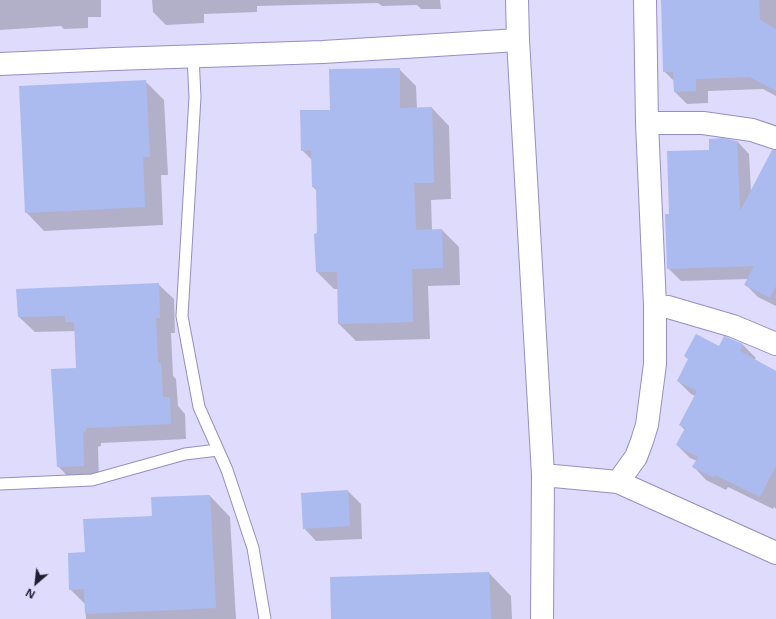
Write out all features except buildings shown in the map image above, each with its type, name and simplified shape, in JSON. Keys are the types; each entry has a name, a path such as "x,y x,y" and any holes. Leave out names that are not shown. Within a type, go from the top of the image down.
{"street":[{"path":"517,0 543,475 542,619"},
{"path":"618,482 636,457 642,441 647,425 655,364 655,306 647,123 645,0"},
{"path":"0,64 323,52 518,40"},
{"path":"647,123 703,123 752,130 776,138"},
{"path":"655,306 668,307 733,326 776,344"},
{"path":"543,475 618,482 776,553"}],"lane":[{"path":"193,56 195,97 182,316 199,407 227,470 253,548 265,619"},
{"path":"0,484 92,480 185,454 218,450"}]}
